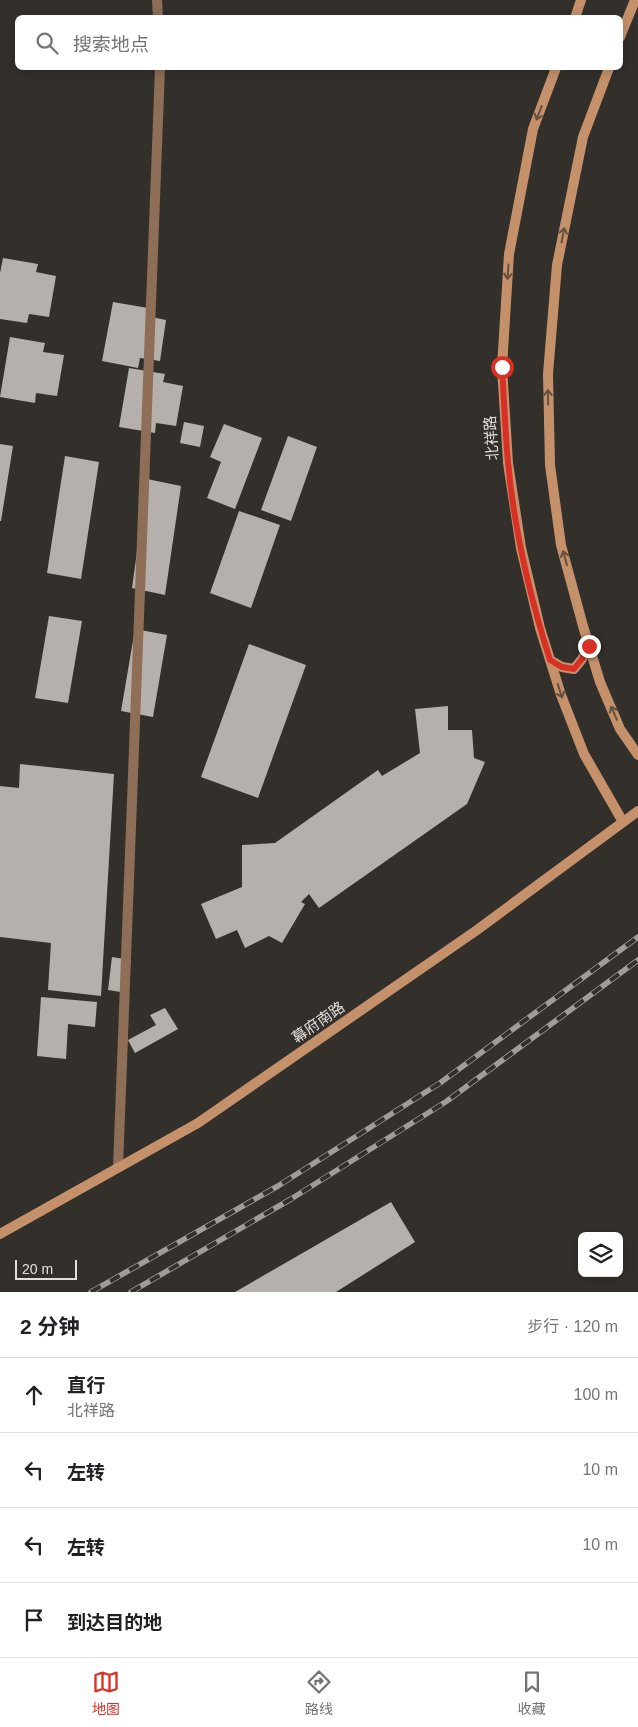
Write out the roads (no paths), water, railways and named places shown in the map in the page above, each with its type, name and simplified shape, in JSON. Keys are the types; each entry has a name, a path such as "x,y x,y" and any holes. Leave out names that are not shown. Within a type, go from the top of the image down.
{"street":[{"path":"157,0 158,15"},
{"path":"575,15 581,0"},
{"path":"623,30 635,0"},
{"path":"118,1167 160,70"},
{"name":"北祥路","path":"555,70 533,129 509,254 502,367 508,463 521,548 540,628 561,695 584,754 623,822"},
{"path":"608,70 583,137 557,266 548,374 550,465 561,544 589,646 600,682 620,729 638,754"},
{"path":"550,660 562,667 574,669 589,646"},
{"name":"幕府南路","path":"0,1234 198,1123 468,936 638,811"}],"railway":[{"path":"91,1292 278,1186 440,1083 638,937"},
{"path":"131,1292 291,1199 447,1101 638,960"}]}
